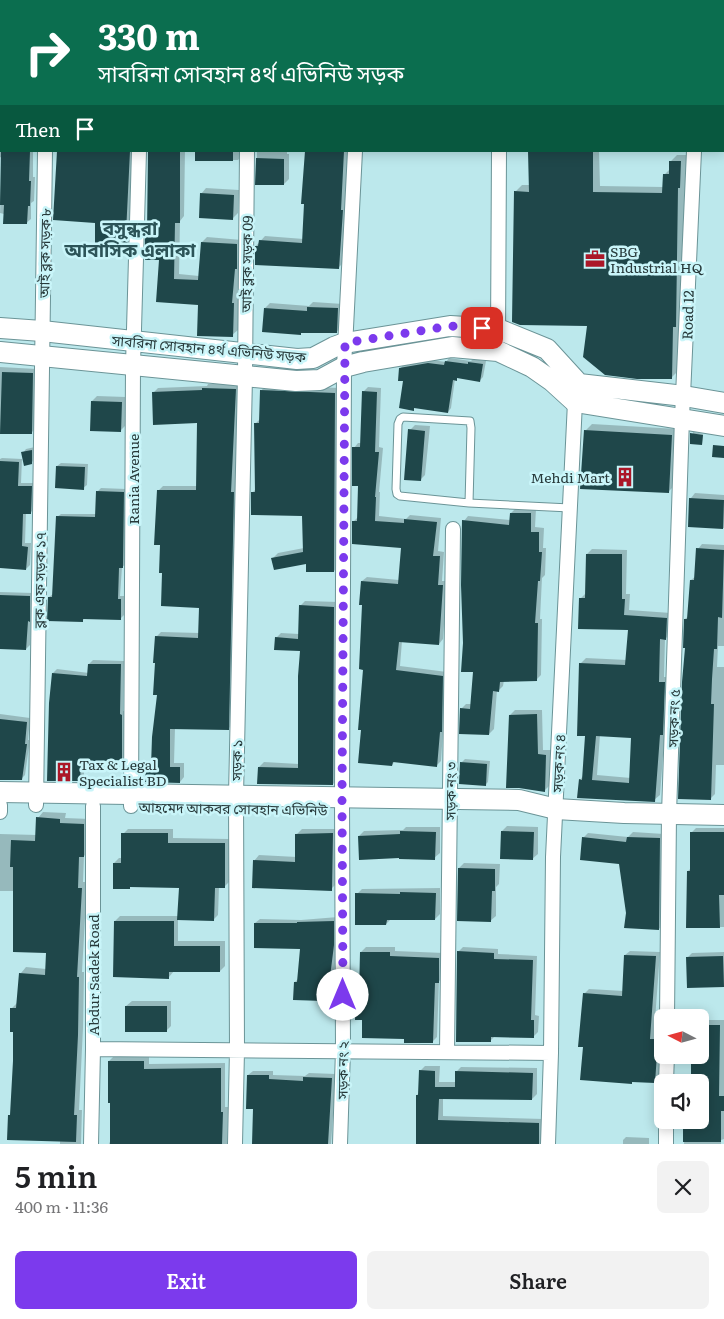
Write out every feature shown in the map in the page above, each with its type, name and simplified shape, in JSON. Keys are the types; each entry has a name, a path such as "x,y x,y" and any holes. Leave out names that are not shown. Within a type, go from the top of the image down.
{"street":[{"name":"আই ব্লক সড়ক ৮","path":"41,356 45,152"},
{"name":"Rania Avenue","path":"131,800 134,341 139,152"},
{"name":"আই ব্লক সড়ক 09","path":"245,376 247,152"},
{"name":"সড়ক নং ২","path":"340,1144 343,1050 344,367 355,152"},
{"path":"498,351 499,152"},
{"name":"Road 12","path":"682,418 694,152"},
{"name":"সাবরিনা সোবহান ৪র্থ এভিনিউ সড়ক","path":"0,328 297,359 313,358 345,343 450,326 498,329 547,349 577,393"},
{"name":"সাবরিনা সোবহান ৪র্থ এভিনিউ সড়ক","path":"0,352 296,381 320,380 344,367 363,362 452,347 498,351 532,367 552,381 577,393"},
{"name":"ব্লক এফ সড়ক ১৭","path":"36,799 41,356"},
{"name":"সড়ক ১","path":"235,1144 237,1050 235,802 245,376"},
{"path":"577,393 684,396 724,403"},
{"path":"577,393 724,426"},
{"name":"সড়ক নং ৪","path":"548,1144 553,856 577,393"},
{"name":"সড়ক নং ৫","path":"667,1009 669,814 682,418"},
{"name":"সড়ক নং ৩","path":"447,1052 453,529"},
{"name":"আহমেদ আকবর সোবহান এভিনিউ","path":"0,792 36,799 93,806 131,800"},
{"name":"আহমেদ আকবর সোবহান এভিনিউ","path":"0,805 36,799 131,800 450,805 518,814 556,809 624,814 724,815"},
{"path":"0,805 0,812"},
{"name":"Abdur Sadek Road","path":"91,1144 93,806"},
{"path":"93,1049 551,1053"},
{"path":"666,1129 666,1144"}],"lane":[{"path":"469,503 470,421 403,417 400,419 398,424 396,494 469,503 570,508"}],"building":[{"path":"1,152 30,152 30,206 28,206 27,224 3,224 4,205 0,205"},
{"path":"57,152 130,152 126,233 128,233 127,250 95,249 95,223 53,220"},
{"path":"148,152 180,152 180,223 175,223 174,279 198,280 201,242 237,244 237,269 235,269 232,303 234,303 233,337 197,336 198,305 156,302 159,260 145,260 145,233 147,233"},
{"path":"195,152 233,152 233,161 195,161"},
{"path":"305,152 344,152 341,210 343,210 339,269 255,265 255,246 258,246 259,240 302,243 304,204 301,204"},
{"name":"SBG Industrial HQ","path":"528,152 593,152 593,192 662,193 663,174 669,174 669,161 681,161 680,188 678,188 676,327 673,327 672,379 637,379 605,375 583,357 587,326 520,325 512,322 514,191 529,192"},
{"path":"256,158 284,159 284,185 255,185"},
{"path":"200,193 234,195 233,220 199,218"},
{"path":"307,307 338,308 337,333 301,333 301,335 262,332 264,308 307,311"},
{"path":"445,361 483,364 480,382 457,378 457,381 453,380 448,413 414,408 414,411 399,408 403,381 398,381 399,368 428,363 444,365"},
{"path":"2,372 33,373 32,434 0,434"},
{"path":"202,388 236,389 231,492 234,492 229,730 170,729 170,767 180,767 180,783 145,782 146,767 151,767 157,695 153,695 155,636 198,638 199,608 161,606 162,573 159,573 160,545 154,545 157,490 196,490 197,423 153,425 152,392 202,390"},
{"path":"260,390 335,393 334,572 306,572 306,564 274,570 271,558 303,552 302,516 251,515 251,492 255,492 254,423 259,423"},
{"path":"362,391 377,392 375,452 379,452 375,521 404,523 404,519 437,522 433,556 440,556 438,585 443,585 439,645 399,642 396,670 443,676 442,732 440,732 437,767 393,762 392,766 358,763 361,730 358,730 363,670 359,669 362,605 359,605 361,581 398,584 401,548 352,544 352,521 357,521 358,486 352,486 352,447 360,447"},
{"path":"91,401 122,402 121,432 90,431"},
{"path":"408,429 425,431 421,481 404,480"},
{"path":"584,430 672,435 669,493 580,489"},
{"path":"690,433 703,435 702,445 690,444"},
{"path":"713,445 724,446 724,458 712,457"},
{"path":"32,450 32,464 24,466 21,452"},
{"path":"0,461 19,462 18,486 32,486 31,514 23,514 22,546 28,547 26,570 0,568"},
{"path":"56,466 85,467 84,490 55,488"},
{"path":"96,491 124,492 123,568 119,568 118,599 121,599 121,620 83,619 83,622 47,621 48,597 52,597 56,516 95,517"},
{"path":"689,498 724,500 723,529 688,527"},
{"path":"510,513 531,513 531,532 539,532 539,552 542,552 535,623 538,623 537,681 500,682 499,692 493,691 489,735 459,734 460,708 470,709 473,672 461,672 463,643 461,585 462,520 509,525"},
{"path":"696,548 724,550 722,618 718,617 717,649 714,649 712,679 711,704 714,704 711,800 678,799 685,648 683,648 684,619 687,619 690,580 694,580"},
{"path":"586,554 622,554 622,599 625,599 624,615 667,618 666,640 660,639 659,682 665,682 663,735 660,735 655,802 577,798 579,779 582,780 585,736 577,736 579,663 625,665 628,630 578,629 579,598 585,598","holes":["596,736 631,738 629,783 592,780"]},
{"path":"0,595 30,596 30,622 28,621 26,650 0,649"},
{"path":"299,605 334,607 333,785 257,784 258,767 298,768 298,676 300,651 274,650 275,637 298,639"},
{"path":"88,664 121,664 120,714 122,715 122,760 81,762 80,781 47,781 49,703 52,673 87,676"},
{"path":"537,714 538,754 546,755 545,792 506,788 509,715"},
{"path":"0,719 27,722 25,744 27,744 22,780 0,780"},
{"path":"460,762 487,764 486,786 459,784"},
{"path":"36,817 60,819 60,823 84,824 84,857 79,857 78,888 82,888 77,977 79,977 78,1035 74,1115 77,1115 76,1142 7,1140 13,1061 13,1032 10,1032 10,1008 16,1008 19,973 45,975 46,953 13,952 13,867 10,867 11,840 35,841"},
{"path":"400,831 436,832 435,860 399,858 359,860 358,836 400,834"},
{"path":"501,831 534,832 533,860 500,859"},
{"path":"690,832 724,832 724,895 719,895 720,928 686,928 687,871 690,871"},
{"path":"121,833 168,833 168,843 225,843 225,888 215,888 214,921 177,920 179,888 130,887 130,889 113,889 113,863 121,863"},
{"path":"333,833 332,891 252,888 253,860 295,862 295,834"},
{"path":"582,837 626,842 627,837 660,838 659,930 624,928 626,913 619,864 580,860"},
{"path":"458,868 495,869 495,891 492,891 491,922 457,921"},
{"path":"400,892 436,893 435,920 387,920 386,925 355,925 355,893 400,894"},
{"path":"114,921 174,921 174,946 220,946 220,972 169,972 169,979 113,977"},
{"path":"334,921 334,945 330,977 325,977 324,1001 293,1000 294,982 297,982 300,949 254,948 254,923"},
{"path":"457,951 494,953 494,959 533,960 531,1020 534,1020 534,1038 491,1037 491,1042 456,1042"},
{"path":"360,952 390,952 390,956 439,958 439,983 435,983 433,1043 404,1043 404,1039 362,1038 362,1020 355,1020 356,992 359,993"},
{"path":"624,955 656,956 650,1039 654,1039 654,1064 656,1064 654,1083 632,1082 632,1084 580,1080 583,1047 578,1047 583,993 622,996"},
{"path":"723,956 724,987 687,988 686,957"},
{"path":"125,1006 167,1006 167,1032 125,1032"},
{"path":"709,1025 720,1025 719,1096 724,1096 724,1111 721,1111 721,1142 683,1142 683,1129 709,1129 709,1074 691,1074 691,1064 709,1064"},
{"path":"108,1061 144,1061 144,1069 221,1068 222,1144 110,1144"},
{"path":"419,1070 435,1071 435,1087 455,1087 455,1071 533,1073 532,1100 439,1099 438,1120 539,1123 539,1144 416,1144 416,1095 418,1095"},
{"path":"247,1075 269,1075 269,1079 303,1081 303,1077 332,1078 328,1144 252,1144 253,1109 246,1109"}],"place":[{"name":"SBG Industrial HQ","path":"595,259"},
{"name":"Mehdi Mart","path":"625,477"},
{"name":"Tax & Legal Specialist BD","path":"64,772"}],"district":[{"name":"বসুন্ধরা আবাসিক এলাকা","path":"130,238"}],"route":[{"path":"343,995 342,797 345,343 450,326 482,328"}]}
